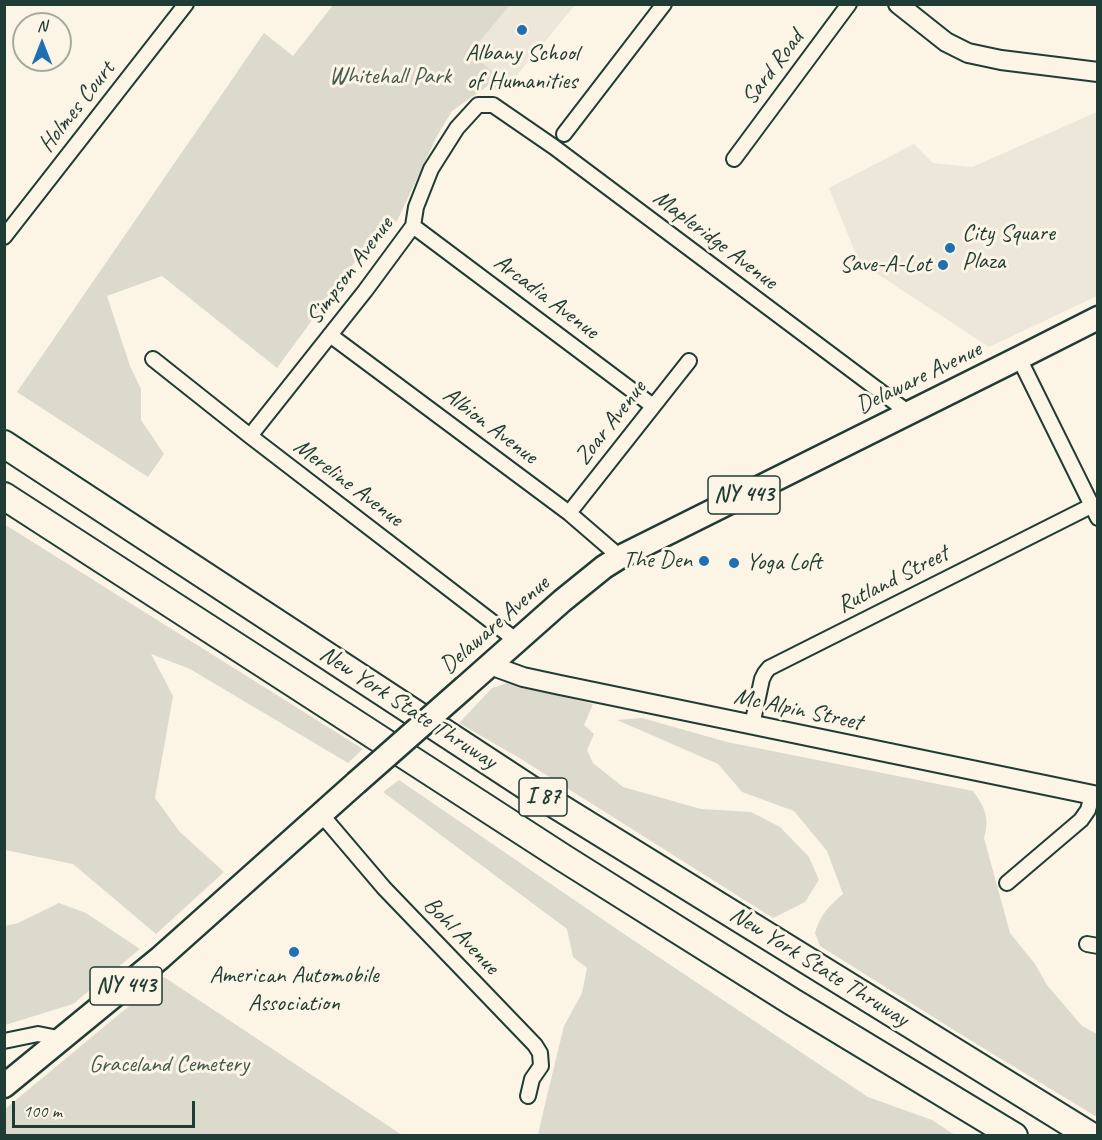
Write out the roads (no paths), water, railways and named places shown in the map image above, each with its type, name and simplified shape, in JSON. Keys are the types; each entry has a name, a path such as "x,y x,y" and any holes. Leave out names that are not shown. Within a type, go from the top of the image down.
{"highway":[{"name":"New York State Thruway","path":"4,444 538,794 1091,1136"},
{"name":"New York State Thruway","path":"4,496 565,860 791,1001 1014,1135"}],"main road":[{"name":"Delaware Avenue","path":"4,1086 160,958 562,601 604,567 1098,318"}],"street":[{"name":"Holmes Court","path":"4,237 186,4"},
{"path":"564,135 664,4"},
{"name":"Sard Road","path":"734,159 849,4"},
{"path":"898,4 946,42 968,53 1001,60 1095,69"},
{"name":"Simpson Avenue","path":"250,436 366,291 412,226 416,207 431,169 457,128 478,105 493,105"},
{"name":"Mapleridge Avenue","path":"493,105 554,147 909,413"},
{"name":"Arcadia Avenue","path":"412,226 653,406"},
{"name":"Albion Avenue","path":"330,335 569,513 620,557"},
{"path":"1019,358 1094,512"},
{"name":"Mereline Avenue","path":"153,359 518,641"},
{"name":"Zoar Avenue","path":"569,513 688,361"},
{"name":"Rutland Street","path":"752,725 762,679 769,668 1094,512"},
{"name":"Mc Alpin Street","path":"490,665 524,677 551,683 1095,796"},
{"path":"1007,883 1081,820 1095,796"},
{"name":"Bohl Avenue","path":"321,814 384,888 535,1045 540,1053 541,1066 532,1079 528,1096"},
{"path":"4,1041 38,1034 63,1039"}],"place":[{"name":"Albany School of Humanities","path":"522,30"},
{"name":"City Square Plaza","path":"950,248"},
{"name":"Save-A-Lot","path":"943,265"},
{"name":"The Den","path":"704,561"},
{"name":"Yoga Loft","path":"734,563"},
{"name":"American Automobile Association","path":"294,952"}],"park label":[{"name":"Whitehall Park","path":"390,77"},
{"name":"Graceland Cemetery","path":"169,1065"}]}
